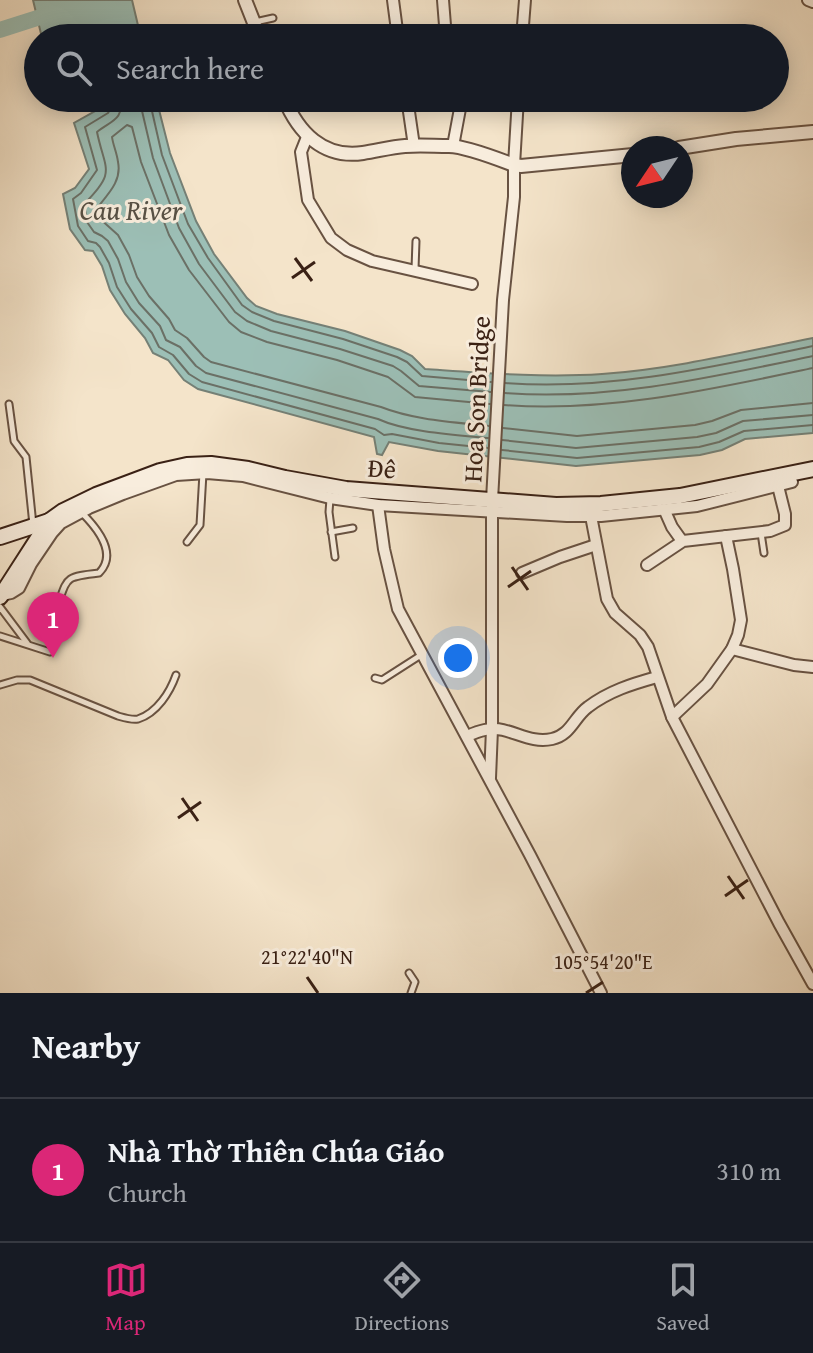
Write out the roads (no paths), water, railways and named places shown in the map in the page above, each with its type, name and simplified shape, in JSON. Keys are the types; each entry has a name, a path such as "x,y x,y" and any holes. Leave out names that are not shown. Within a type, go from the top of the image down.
{"main road":[{"name":"Đê","path":"1,600 49,521 96,495 160,471 187,465 211,464 346,489 493,506 577,505 680,496 813,469"},
{"path":"0,537 49,521"}],"street":[{"path":"245,0 254,23"},
{"path":"393,0 396,24"},
{"path":"443,0 445,24"},
{"path":"523,24 525,0"},
{"path":"290,112 307,137 342,152 360,154 414,146 453,146 514,165 621,156"},
{"path":"409,112 414,146"},
{"path":"453,146 459,112"},
{"name":"Hoa Son Bridge","path":"490,778 493,506 503,300 514,197 517,112"},
{"path":"693,146 813,132"},
{"path":"307,137 301,152 308,200 331,238 347,250 372,261 472,284"},
{"path":"1,600 19,588 31,564 61,523 123,494 176,475 203,473 243,476 330,498 378,505 493,506 591,516 697,506 792,482"},
{"path":"647,565 682,541 760,532 785,525 778,486"},
{"path":"378,505 384,549 398,609 601,993"},
{"path":"664,509 682,541"},
{"path":"591,516 607,599 615,613 640,635 648,647 672,717 813,984"},
{"path":"672,717 707,684 732,649 738,635 741,620 726,536"},
{"path":"522,573 596,545"},
{"path":"732,649 813,667"},
{"path":"467,736 492,729 528,739 551,739 568,731 591,705 617,690 657,677"}],"lane":[{"path":"254,23 273,18"},
{"path":"415,270 416,241"},
{"path":"9,404 14,441 26,457 33,526"},
{"path":"187,542 200,525 203,473"},
{"path":"330,498 335,557"},
{"path":"56,610 69,579 74,575 99,573 104,566 105,548 101,535 82,512"},
{"path":"331,532 353,528"},
{"path":"760,532 764,553"},
{"path":"1,600 28,644"},
{"path":"0,636 50,652"},
{"path":"375,678 382,680 421,655"},
{"path":"0,685 26,679 37,681 82,702 133,720 141,718 164,697 176,675"},
{"path":"409,973 415,982 411,993"}],"water":[{"path":"33,0 132,0 138,24 39,24"},
{"name":"Cau River","path":"93,112 160,112 170,153 196,221 214,254 256,306 400,350 412,356 425,369 491,373 558,375 629,372 813,338 813,433 745,439 722,450 700,455 576,466 438,451 389,442 382,455 377,454 374,437 198,389 184,380 168,360 153,353 110,290 93,251 85,250 70,229 63,194 75,188 89,169 74,123"}],"waterway":[{"path":"0,30 56,12"}],"place":[{"name":"Nhà Thờ Thiên Chúa Giáo","path":"53,658"}]}
